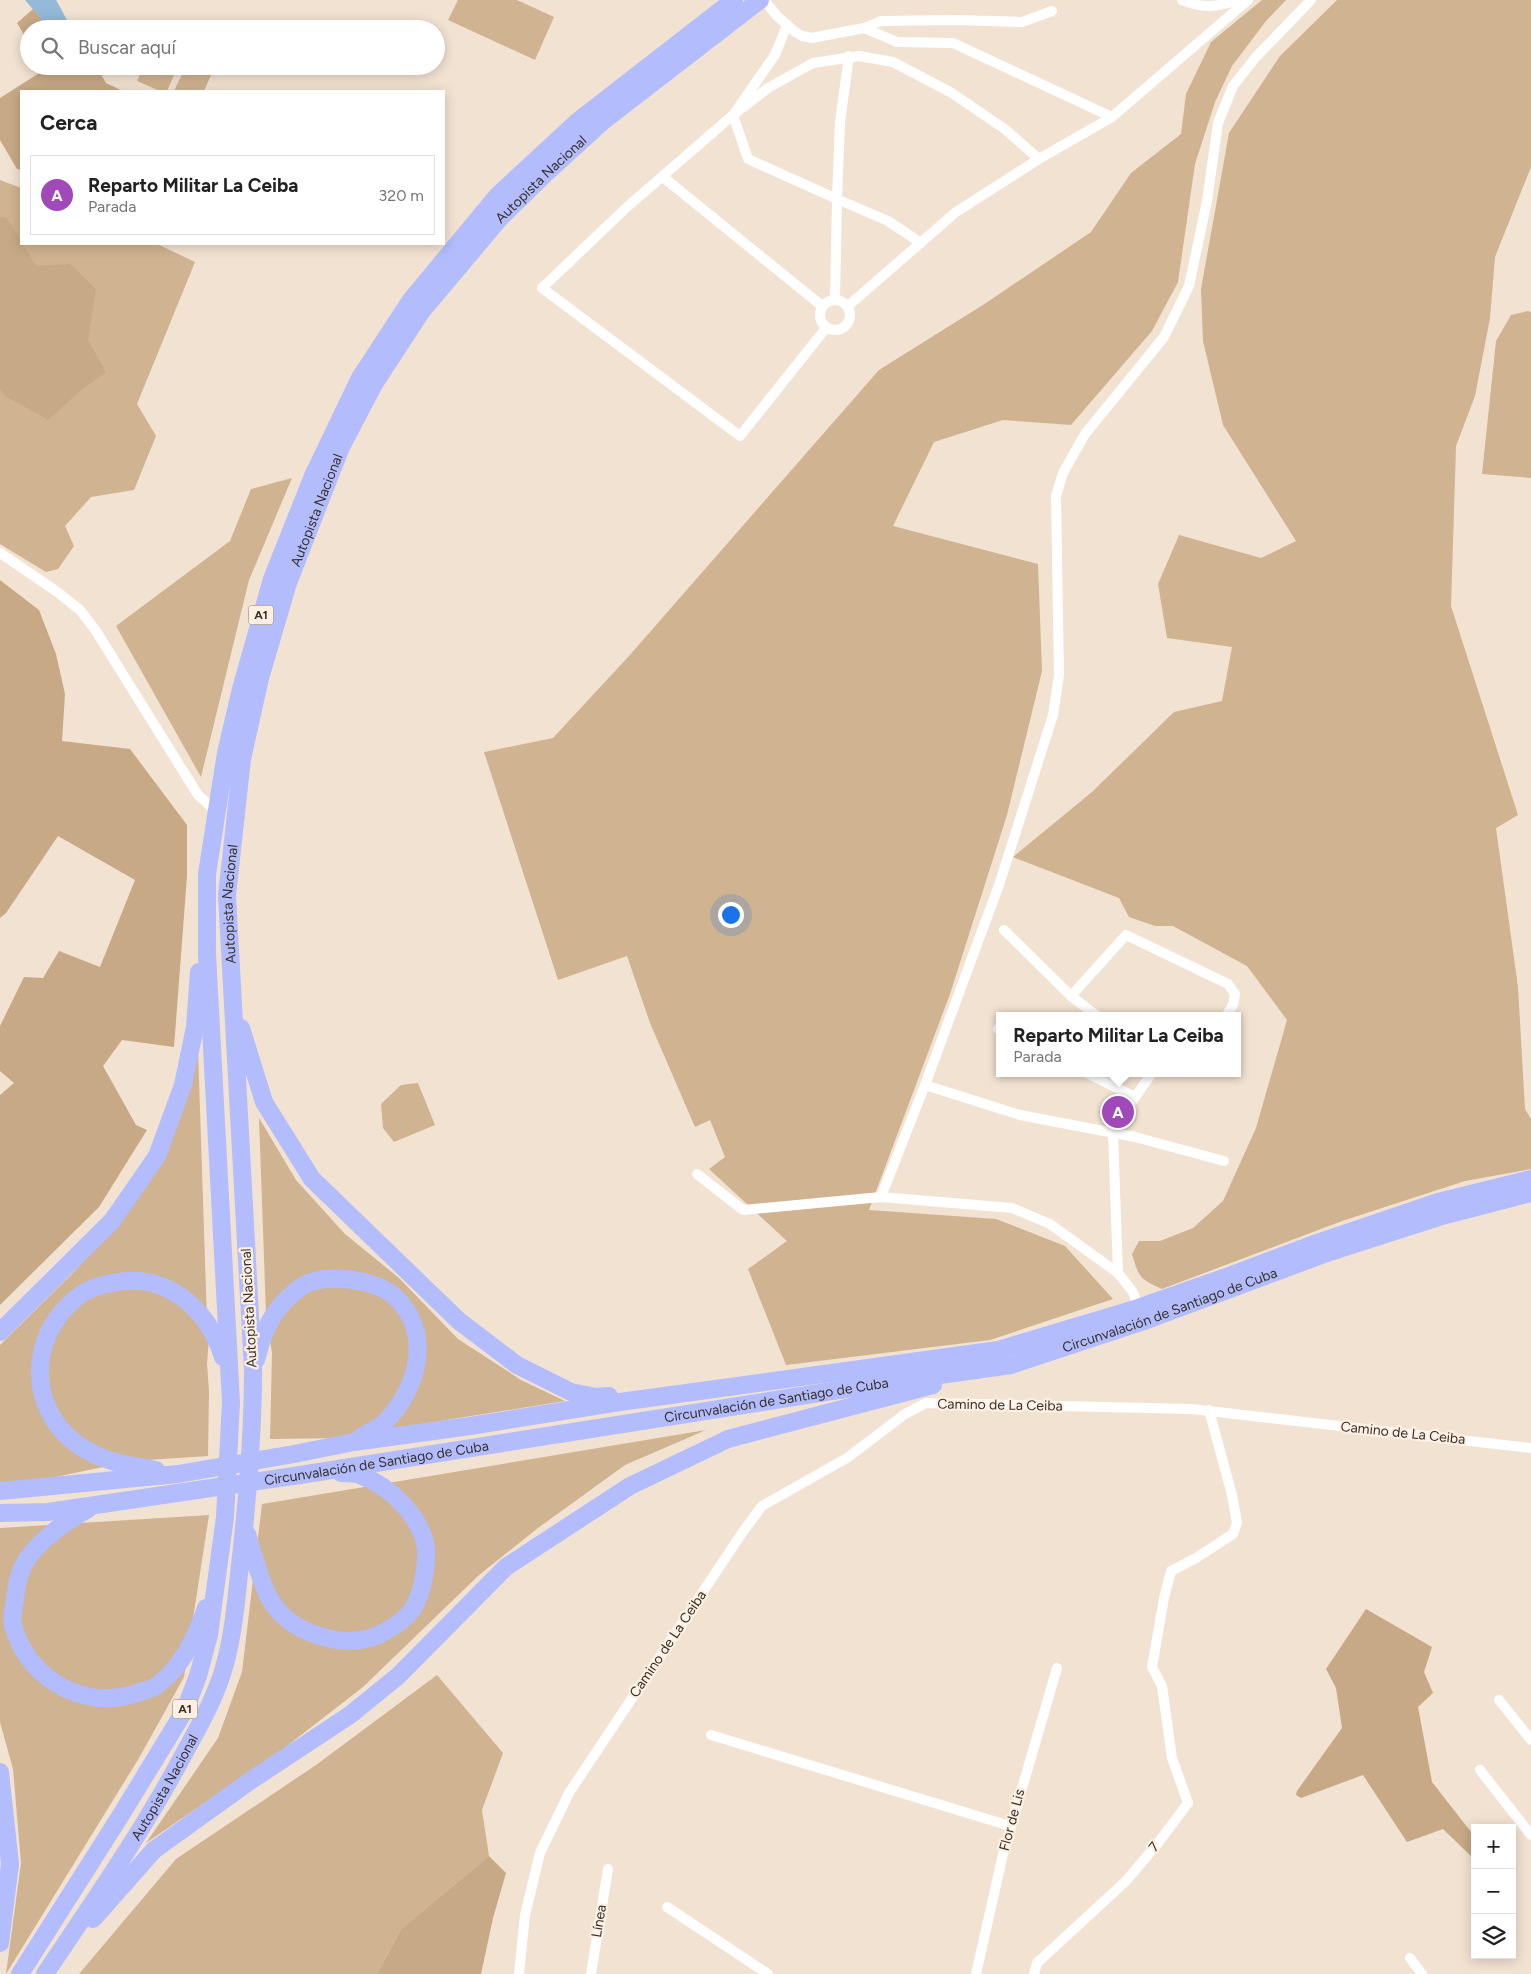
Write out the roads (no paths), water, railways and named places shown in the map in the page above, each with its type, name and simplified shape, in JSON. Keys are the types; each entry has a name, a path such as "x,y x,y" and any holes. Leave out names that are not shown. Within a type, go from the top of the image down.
{"highway":[{"name":"Autopista Nacional","path":"20,1974 185,1710 198,1676 209,1635 225,1517 231,1402 207,954 207,874 226,753 272,579 312,476 360,378 411,300 498,195 578,121 734,0"},
{"name":"Autopista Nacional","path":"45,1974 108,1882 169,1783 206,1714 225,1664 236,1602 253,1410 253,1370 226,895 242,759 260,678 288,584 341,447 374,384 421,312 500,218 546,172 603,121 762,0"},
{"path":"0,1332 112,1221 157,1156 183,1086 195,1027 207,874"},
{"path":"232,995 264,1102 312,1179 460,1321 517,1365 571,1392 596,1397 724,1389"},
{"name":"Circunvalación de Santiago de Cuba","path":"0,1513 48,1512 300,1475 863,1386 1011,1365 1141,1315 1317,1243 1438,1202 1531,1179"},
{"name":"Circunvalación de Santiago de Cuba","path":"0,1491 178,1474 354,1442 613,1403 998,1350 1141,1315 1442,1216 1531,1193"},
{"path":"253,1370 266,1328 283,1304 302,1286 324,1280 353,1279 378,1286 394,1296 409,1314 416,1335 419,1356 415,1376 398,1408 385,1423 354,1442"},
{"path":"178,1474 125,1464 90,1452 64,1434 50,1415 41,1391 39,1363 45,1339 58,1317 80,1295 99,1286 121,1281 151,1282 176,1292 198,1310 217,1337 226,1366 231,1402"},
{"path":"45,1974 154,1850 250,1780 350,1715 398,1676 506,1566 630,1486 728,1439 1011,1365"},
{"path":"244,1528 270,1599 291,1623 308,1632 329,1639 357,1642 379,1635 404,1621 418,1600 427,1562 426,1546 416,1522 396,1496 377,1484 360,1475 326,1470"},
{"path":"95,1505 54,1530 27,1560 16,1586 13,1624 27,1657 44,1675 65,1688 90,1698 117,1698 158,1685 181,1660 200,1624 220,1564"},
{"path":"0,1772 10,1864 0,1943"}],"street":[{"path":"762,0 787,25 802,36 812,38 864,28 881,21 957,20 1022,22 1052,11"},
{"path":"1182,0 1192,4 1219,6 1238,0"},
{"path":"848,306 956,212 1039,159 1112,116 1248,0"},
{"path":"881,1198 925,1086 1014,839 1053,715 1059,674 1056,496 1063,473 1085,434 1164,337 1189,286 1207,201 1218,123 1233,86 1256,57 1311,0"},
{"path":"733,115 775,55 787,25"},
{"path":"864,28 897,42 953,43 1112,116"},
{"path":"826,328 740,436 542,288 627,206 733,115 768,88 813,63 849,56 893,62 952,93 1006,130 1039,159"},
{"path":"835,299 840,122 849,56"},
{"path":"733,115 748,159 888,221 921,243"},
{"path":"663,176 822,306"},
{"path":"835,299 844,302 848,306 850,316 846,326 836,330 826,328 820,320 822,306 826,302 835,299"},
{"path":"0,554 56,591 80,610 96,631 198,795 216,811"},
{"path":"1004,930 1072,996 1092,1012"},
{"path":"1072,996 1126,935 1228,984 1235,994 1233,1005 1229,1012"},
{"path":"1095,1077 1135,1097"},
{"path":"1118,1273 1112,1133 1149,1077"},
{"path":"925,1086 1020,1115 1135,1137 1224,1162"},
{"path":"697,1174 743,1210 881,1198 1012,1208 1050,1224 1118,1273 1133,1292 1141,1315"},
{"path":"906,1414 922,1388"},
{"name":"Camino de La Ceiba","path":"520,1974 525,1915 540,1853 569,1793 742,1533 762,1506 847,1458 906,1414 926,1403 1209,1410 1531,1448"},
{"name":"7","path":"1034,1974 1037,1963 1126,1881 1188,1803 1172,1758 1162,1686 1152,1667 1169,1575 1175,1568 1196,1558 1233,1534 1236,1530 1237,1523 1232,1495 1209,1410"},
{"name":"Flor de Lis","path":"976,1974 1010,1826 1057,1668"},
{"path":"1499,1700 1531,1740"},
{"path":"711,1735 1010,1826"},
{"path":"1480,1770 1531,1835"},
{"name":"Línea","path":"591,1974 608,1869"},
{"path":"666,1907 768,1974"},
{"path":"1410,1958 1422,1974"}],"water":[{"path":"25,0 56,0 67,20 42,20"}],"place":[{"name":"Reparto Militar La Ceiba","path":"1118,1112"}]}
